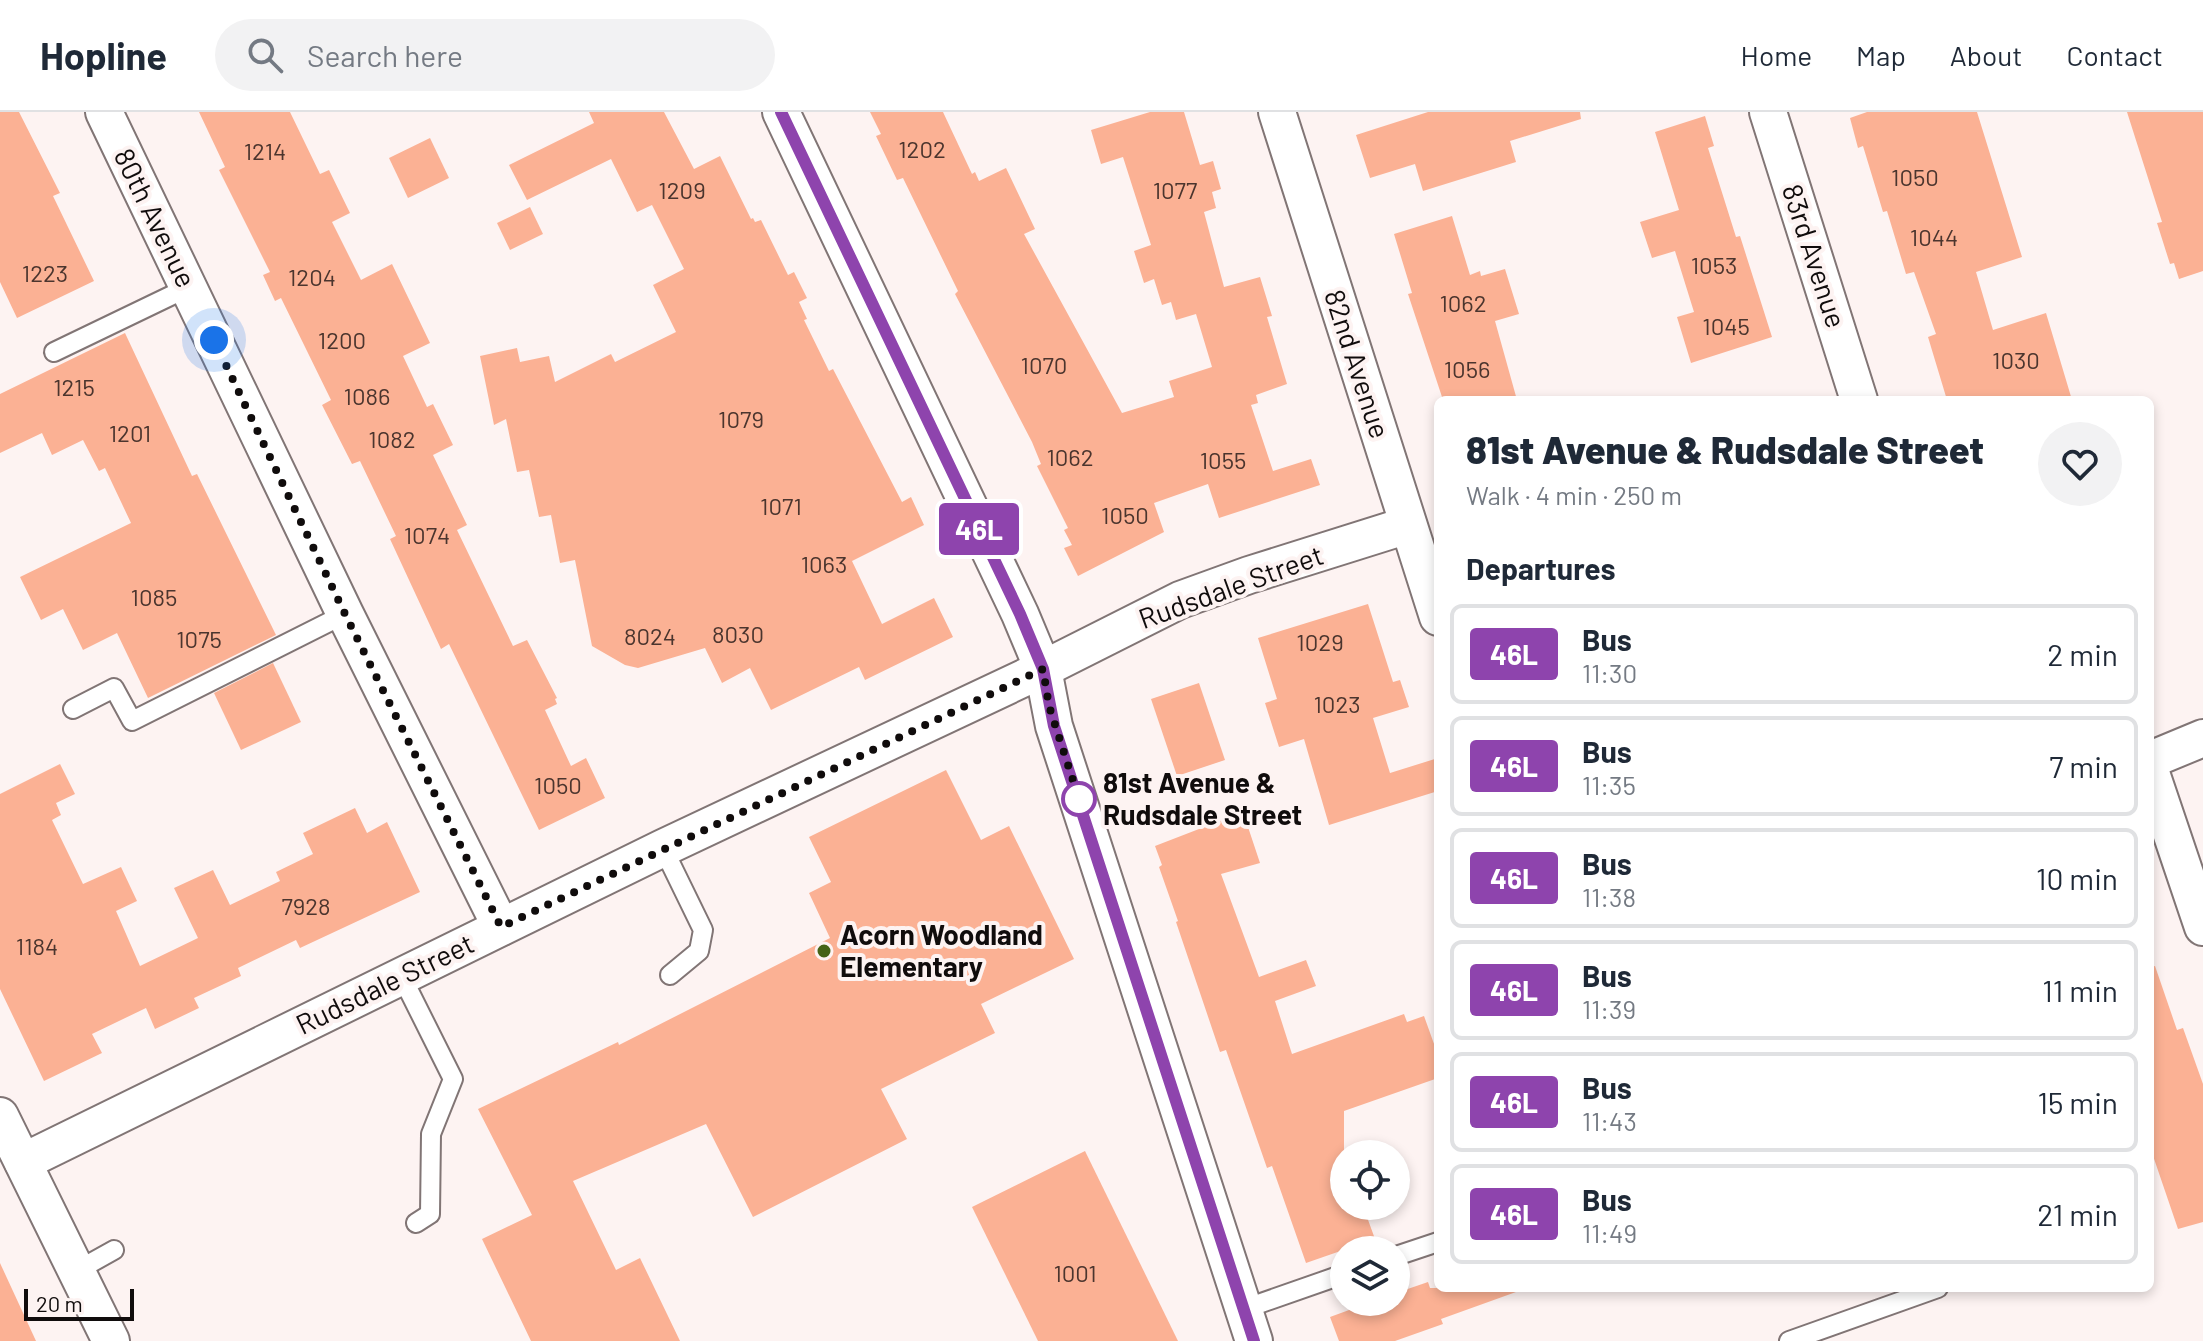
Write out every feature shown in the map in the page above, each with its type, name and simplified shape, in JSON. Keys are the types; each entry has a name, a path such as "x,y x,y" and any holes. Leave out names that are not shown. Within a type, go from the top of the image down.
{"street":[{"name":"80th Avenue","path":"104,112 345,614 501,927"},
{"path":"781,112 1020,614 1043,669 1054,726 1249,1325"},
{"name":"82nd Avenue","path":"1277,112 1434,605"},
{"name":"83rd Avenue","path":"1768,112 1858,396"},
{"name":"Rudsdale Street","path":"23,1162 663,848 1043,669 1180,600 1408,525"},
{"path":"2154,758 2203,738"},
{"path":"2154,782 2203,927"},
{"path":"0,1116 111,1341"}],"lane":[{"path":"54,352 189,287"},
{"path":"73,709 114,688 132,721 345,614"},
{"path":"663,848 703,930 699,951 670,975"},
{"path":"402,977 453,1079 431,1134 430,1214 416,1223"},
{"path":"1410,1251 1434,1243"},
{"path":"78,1270 114,1250"},
{"path":"1249,1325 1330,1282"},
{"path":"1789,1341 1927,1292"}],"building":[{"path":"0,112 19,112 60,193 53,196 94,281 17,318 0,282"},
{"path":"199,112 290,112 320,174 329,170 350,213 332,222 361,280 392,264 430,343 403,356 427,407 433,404 453,445 433,455 467,525 457,530 513,646 527,640 557,698 557,704 545,710 571,766 586,758 605,798 539,830 449,644 441,649 390,539 396,536 360,461 352,464 322,405 331,400 281,298 275,301 263,275 270,272 219,170 225,167"},
{"path":"589,112 664,112 694,169 720,156 751,219 755,222 761,220 788,275 794,272 807,298 799,302 807,319 804,320 829,371 833,369 902,502 911,497 924,525 852,561 882,624 934,598 953,637 865,680 859,667 771,710 750,668 722,683 705,648 638,668 625,665 592,646 575,560 560,563 551,515 539,517 529,470 517,472 506,419 494,425 480,356 517,348 520,362 549,356 555,382 611,354 615,362 676,332 653,285 684,269 652,205 637,212 611,159 527,200 509,165 594,123"},
{"path":"870,112 943,112 972,174 975,172 979,181 1006,168 1035,229 1024,234 1122,413 1174,397 1169,381 1212,367 1196,314 1176,320 1171,302 1162,305 1154,279 1144,283 1134,251 1151,245 1123,157 1101,164 1091,130 1150,112 1184,112 1200,165 1213,161 1221,189 1212,192 1216,208 1204,212 1224,287 1260,277 1272,316 1267,317 1287,384 1256,395 1258,403 1251,405 1273,471 1311,459 1320,485 1219,518 1208,484 1154,503 1164,532 1078,576 1064,548 1072,545 1064,530 1068,528 1037,466 1041,464 1032,442 955,294 958,291 903,178 897,180 876,136 881,134"},
{"path":"1428,112 1580,112 1581,119 1510,141 1516,162 1423,191 1415,164 1370,178 1356,135"},
{"path":"1867,112 1977,112 2022,257 1976,272 1993,330 2046,313 2071,396 1946,396 1928,337 1936,334 1914,272 1906,274 1887,211 1883,212 1863,146 1858,148 1850,118"},
{"path":"2127,112 2203,112 2203,271 2179,279 2174,263 2170,264 2157,223 2162,222"},
{"path":"1705,116 1714,146 1708,148 1772,337 1691,363 1677,317 1694,312 1675,251 1652,258 1640,222 1679,210 1655,132"},
{"path":"430,138 449,178 408,198 389,158"},
{"path":"530,207 543,234 510,250 497,223"},
{"path":"1452,216 1470,275 1480,271 1481,276 1505,269 1519,314 1495,321 1516,396 1442,396 1408,294 1412,293 1394,234"},
{"path":"125,333 192,476 197,474 276,635 148,698 117,633 83,650 63,609 41,620 20,577 131,523 105,468 99,471 83,440 52,455 42,433 0,453 0,394"},
{"path":"1368,604 1393,682 1400,680 1409,707 1373,718 1390,773 1434,759 1434,792 1329,825 1304,739 1279,747 1265,703 1277,699 1258,638"},
{"path":"273,663 301,722 241,750 214,693"},
{"path":"1199,683 1225,760 1177,776 1151,699"},
{"path":"60,764 75,794 56,803 61,815 52,820 83,884 121,867 137,901 116,911 140,966 198,938 174,888 213,870 230,905 280,881 276,872 313,854 303,833 355,808 367,833 387,822 420,892 300,948 296,940 238,968 241,976 194,998 199,1008 155,1029 146,1008 92,1034 102,1053 44,1081 0,989 0,794"},
{"path":"946,770 981,840 1009,826 1074,959 981,1004 995,1033 881,1089 907,1139 753,1217 706,1124 573,1181 616,1270 640,1258 680,1341 531,1341 482,1239 532,1215 478,1109 618,1042 619,1045 830,938 809,893 831,882 809,837"},
{"path":"1243,812 1260,863 1221,874 1259,977 1306,960 1316,986 1275,1001 1292,1054 1404,1014 1407,1022 1424,1016 1434,1044 1434,1079 1344,1111 1344,1140 1330,1140 1330,1220 1368,1220 1374,1236 1330,1236 1330,1255 1306,1263 1272,1166 1267,1168 1226,1050 1220,1052 1176,922 1159,867 1162,865 1155,846"},
{"path":"2154,966 2177,1030 2183,1028 2203,1084 2203,1222 2178,1229 2154,1159"},
{"path":"1085,1151 1178,1341 1038,1341 972,1207"},
{"path":"0,1263 36,1341 0,1341"},
{"path":"1428,1282 1434,1292 1516,1292 1441,1319 1443,1324 1395,1341 1339,1341 1330,1317 1410,1316 1410,1288"}],"bus line":[{"name":"46L","path":"781,112 1020,614 1043,669 1054,726 1254,1341"}],"place":[{"name":"81st Avenue & Rudsdale Street","path":"1079,799"},
{"name":"Acorn Woodland Elementary","path":"824,951"}],"route":[{"path":"214,340 345,614 501,927 1043,669 1049,706 1079,799"}]}
